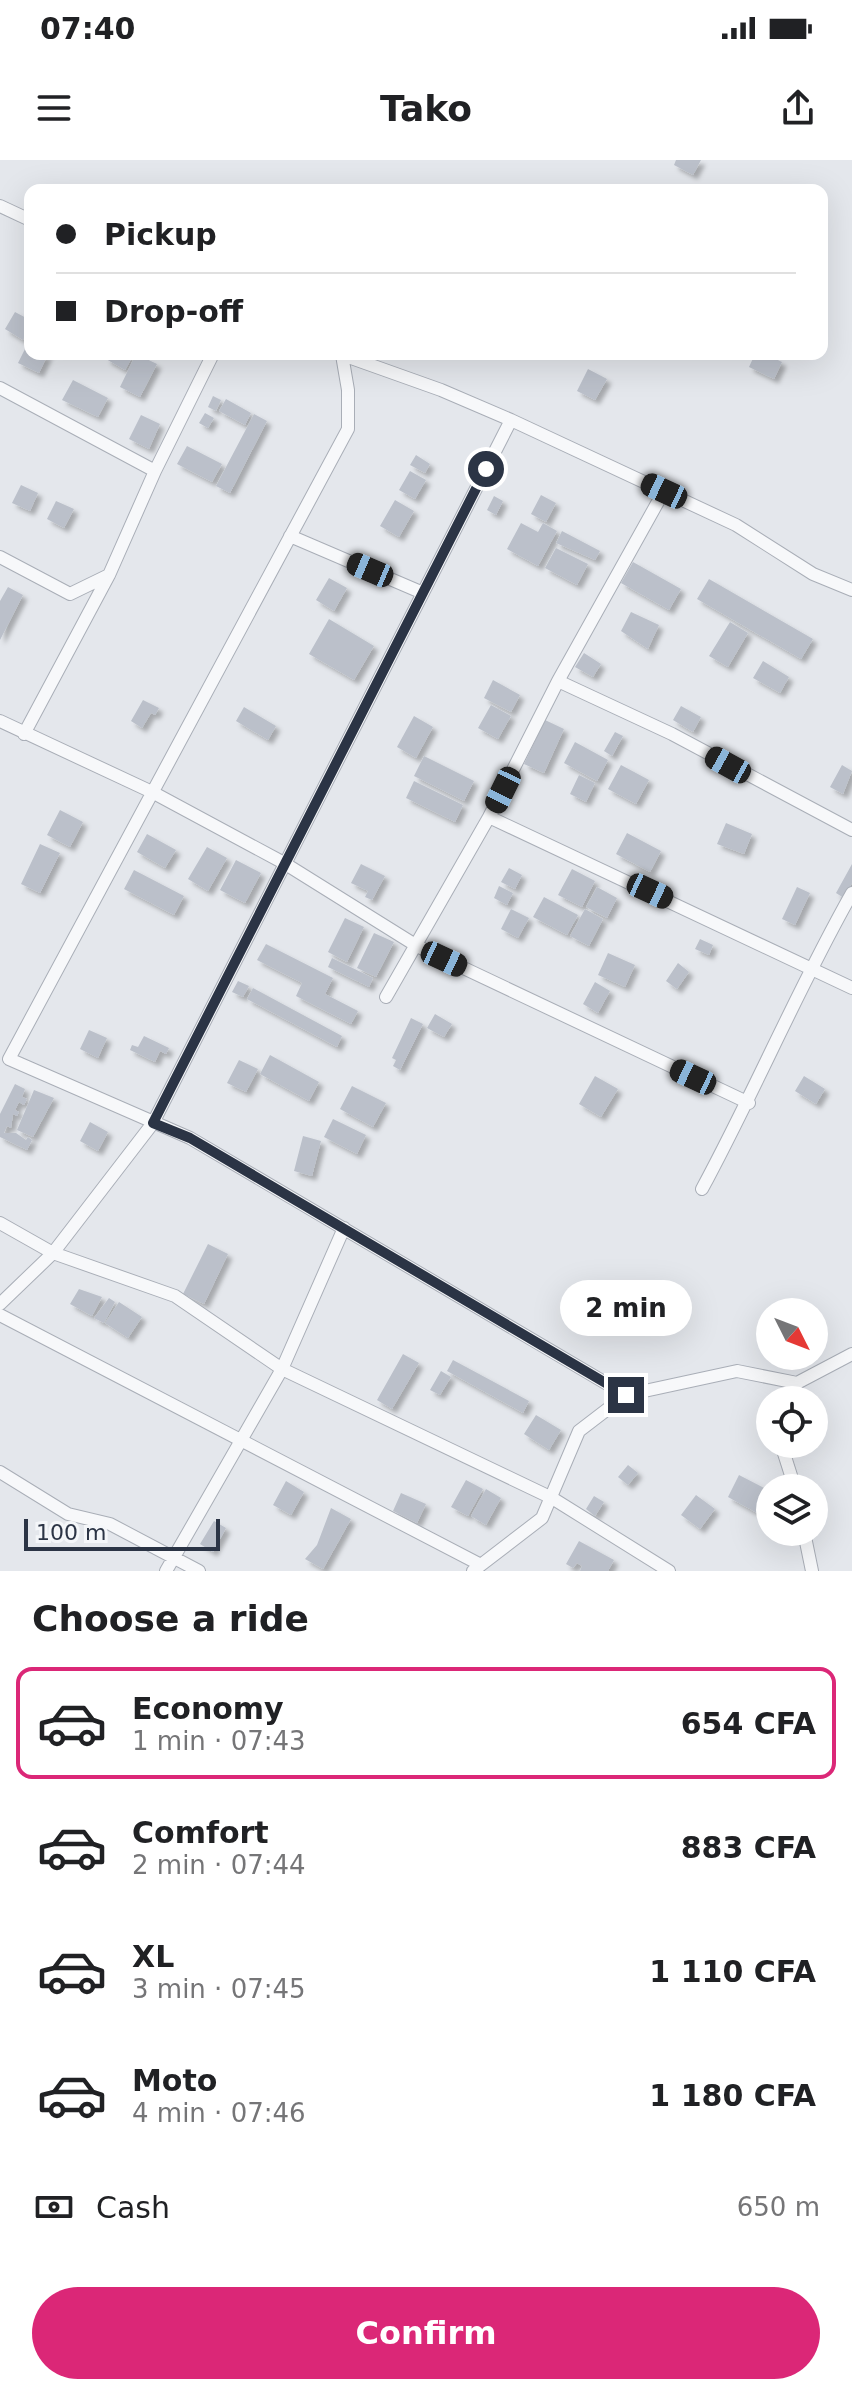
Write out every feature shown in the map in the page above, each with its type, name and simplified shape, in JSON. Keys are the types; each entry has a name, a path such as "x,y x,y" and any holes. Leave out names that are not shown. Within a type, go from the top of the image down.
{"street":[{"path":"0,206 24,217"},
{"path":"24,734 109,575 155,471 210,360"},
{"path":"342,360 348,390 348,429 9,1059 190,1138 626,1395"},
{"path":"358,360 441,390 664,491 736,525 813,574 852,590"},
{"path":"0,388 155,471"},
{"path":"0,1304 53,1253 153,1123 511,420"},
{"path":"386,997 489,817 558,681 664,491"},
{"path":"290,536 423,593"},
{"path":"0,557 70,594 109,575"},
{"path":"558,681 672,734 852,830"},
{"path":"0,721 152,792 284,863 417,946 749,1103"},
{"path":"489,817 811,966 852,988"},
{"path":"702,1189 749,1103 811,966 852,893"},
{"path":"0,1223 53,1253 175,1296 282,1369 552,1498 669,1571"},
{"path":"166,1571 282,1369 344,1228"},
{"path":"0,1315 477,1568 542,1518 579,1431 626,1395 737,1371 797,1383 852,1354"},
{"path":"0,1472 68,1514 110,1524 199,1571"},
{"path":"807,1546 812,1571"}],"building":[{"path":"676,160 701,160 693,175 674,165"},
{"path":"15,312 24,317 23,340 5,329"},
{"path":"24,351 24,360 45,360 39,373 18,363"},
{"path":"108,360 131,360 125,370"},
{"path":"133,360 149,360 157,364 140,397 120,387"},
{"path":"752,360 782,362 774,379 749,367"},
{"path":"588,369 607,379 595,400 577,391"},
{"path":"73,380 108,398 98,417 62,400"},
{"path":"213,396 221,400 216,411 208,407"},
{"path":"226,399 251,413 245,425 219,411"},
{"path":"205,413 214,418 208,428 199,423"},
{"path":"254,414 267,421 230,493 216,486"},
{"path":"141,415 160,424 149,449 129,439"},
{"path":"187,446 222,464 212,482 177,464"},
{"path":"416,455 430,464 425,473 410,465"},
{"path":"410,471 426,480 415,499 399,490"},
{"path":"21,485 38,493 30,511 12,503"},
{"path":"541,495 556,503 546,522 531,514"},
{"path":"494,496 503,501 496,515 487,510"},
{"path":"395,500 414,511 399,537 380,526"},
{"path":"56,501 74,509 64,528 47,519"},
{"path":"521,523 538,532 543,523 557,531 538,566 507,549"},
{"path":"562,531 600,551 595,560 556,543"},
{"path":"556,548 588,564 577,585 545,568"},
{"path":"633,562 681,589 669,610 621,583"},
{"path":"329,578 347,588 334,611 316,600"},
{"path":"709,579 813,639 801,659 697,599"},
{"path":"8,587 23,595 0,640 0,601"},
{"path":"631,612 659,625 648,649 621,631"},
{"path":"329,619 374,646 354,680 309,654"},
{"path":"730,622 748,633 728,667 709,656"},
{"path":"584,653 601,664 593,677 575,667"},
{"path":"763,661 789,677 780,693 753,678"},
{"path":"493,680 520,695 511,712 484,698"},
{"path":"143,700 159,708 155,715 151,713 142,728 131,721"},
{"path":"491,705 511,716 498,739 478,728"},
{"path":"681,706 701,717 693,732 673,720"},
{"path":"244,707 276,726 268,740 236,721"},
{"path":"414,716 433,727 416,758 397,747"},
{"path":"545,720 564,729 544,773 524,764"},
{"path":"615,732 623,736 612,756 604,751"},
{"path":"575,742 608,760 597,781 564,763"},
{"path":"424,756 474,781 464,801 414,776"},
{"path":"621,765 649,780 636,804 608,789"},
{"path":"842,765 852,771 843,794 830,787"},
{"path":"579,775 595,783 586,802 570,794"},
{"path":"414,781 463,805 455,822 406,798"},
{"path":"60,810 83,822 70,847 47,835"},
{"path":"726,823 752,834 744,854 717,844"},
{"path":"627,833 661,851 650,872 616,854"},
{"path":"147,834 176,850 165,868 137,852"},
{"path":"40,844 60,853 40,893 21,884"},
{"path":"207,847 227,858 208,891 188,879"},
{"path":"236,860 261,873 245,903 220,890"},
{"path":"361,864 385,876 372,900 365,897 368,891 351,883"},
{"path":"852,864 852,883 844,898 836,893"},
{"path":"509,868 522,875 515,889 501,882"},
{"path":"572,869 595,881 582,907 558,895"},
{"path":"134,870 184,896 174,915 124,889"},
{"path":"499,886 513,893 507,905 494,898"},
{"path":"597,887 617,898 607,918 586,907"},
{"path":"797,887 810,893 795,925 782,919"},
{"path":"544,897 578,915 567,935 533,917"},
{"path":"511,909 529,918 518,938 501,929"},
{"path":"585,909 603,919 589,946 570,936"},
{"path":"345,918 364,927 347,962 328,952"},
{"path":"374,933 394,942 376,977 357,968"},
{"path":"700,939 713,945 709,955 695,949"},
{"path":"266,944 333,978 325,994 358,1011 351,1024 296,996 302,983 257,960"},
{"path":"608,953 635,965 625,987 598,975"},
{"path":"332,958 373,978 369,987 328,967"},
{"path":"678,963 689,972 677,989 666,981"},
{"path":"238,981 249,986 243,997 232,992"},
{"path":"595,982 610,991 598,1013 583,1004"},
{"path":"253,988 342,1036 337,1047 247,999"},
{"path":"435,1014 452,1024 444,1037 427,1028"},
{"path":"411,1018 423,1024 400,1070 393,1066 396,1060 392,1058"},
{"path":"89,1030 107,1038 98,1058 80,1049"},
{"path":"144,1036 169,1048 166,1054 160,1051 155,1062 130,1050 132,1045 138,1047"},
{"path":"270,1055 319,1082 309,1101 260,1074"},
{"path":"239,1060 258,1069 246,1092 227,1083"},
{"path":"595,1076 618,1089 601,1117 579,1104"},
{"path":"804,1076 825,1089 816,1104 795,1091"},
{"path":"15,1084 25,1089 22,1097 27,1099 24,1105 19,1102 15,1110 19,1112 17,1116 13,1114 11,1128 7,1126 4,1133 16,1133 26,1140 28,1137 32,1140 27,1150 0,1137 0,1114"},
{"path":"352,1086 386,1103 373,1127 340,1109"},
{"path":"34,1090 54,1098 33,1137 17,1130"},
{"path":"333,1119 366,1135 357,1154 324,1137"},
{"path":"90,1122 108,1132 98,1151 80,1141"},
{"path":"303,1136 321,1141 312,1176 294,1171"},
{"path":"208,1244 228,1254 204,1304 183,1294"},
{"path":"79,1289 102,1297 92,1316 70,1304"},
{"path":"109,1298 115,1302 104,1323 94,1318"},
{"path":"119,1302 142,1317 128,1338 105,1323"},
{"path":"403,1354 419,1363 392,1409 377,1400"},
{"path":"453,1360 529,1401 523,1413 447,1371"},
{"path":"441,1371 451,1377 440,1395 430,1390"},
{"path":"536,1415 561,1430 549,1450 524,1434"},
{"path":"628,1465 638,1473 628,1485 618,1477"},
{"path":"739,1475 756,1484 756,1512 728,1497"},
{"path":"466,1480 483,1489 468,1516 451,1507"},
{"path":"286,1481 304,1492 291,1515 273,1505"},
{"path":"486,1489 501,1498 486,1525 471,1516"},
{"path":"401,1493 426,1504 417,1523 393,1511"},
{"path":"696,1495 715,1509 700,1529 681,1515"},
{"path":"594,1496 604,1502 595,1516 586,1509"},
{"path":"331,1508 351,1519 323,1569 305,1559 317,1545"},
{"path":"214,1521 226,1528 213,1552 200,1544"},
{"path":"579,1541 614,1560 608,1571 580,1571 582,1566 577,1563 573,1568 566,1564"}],"route":[{"path":"486,469 153,1123 190,1138 626,1395"}]}
